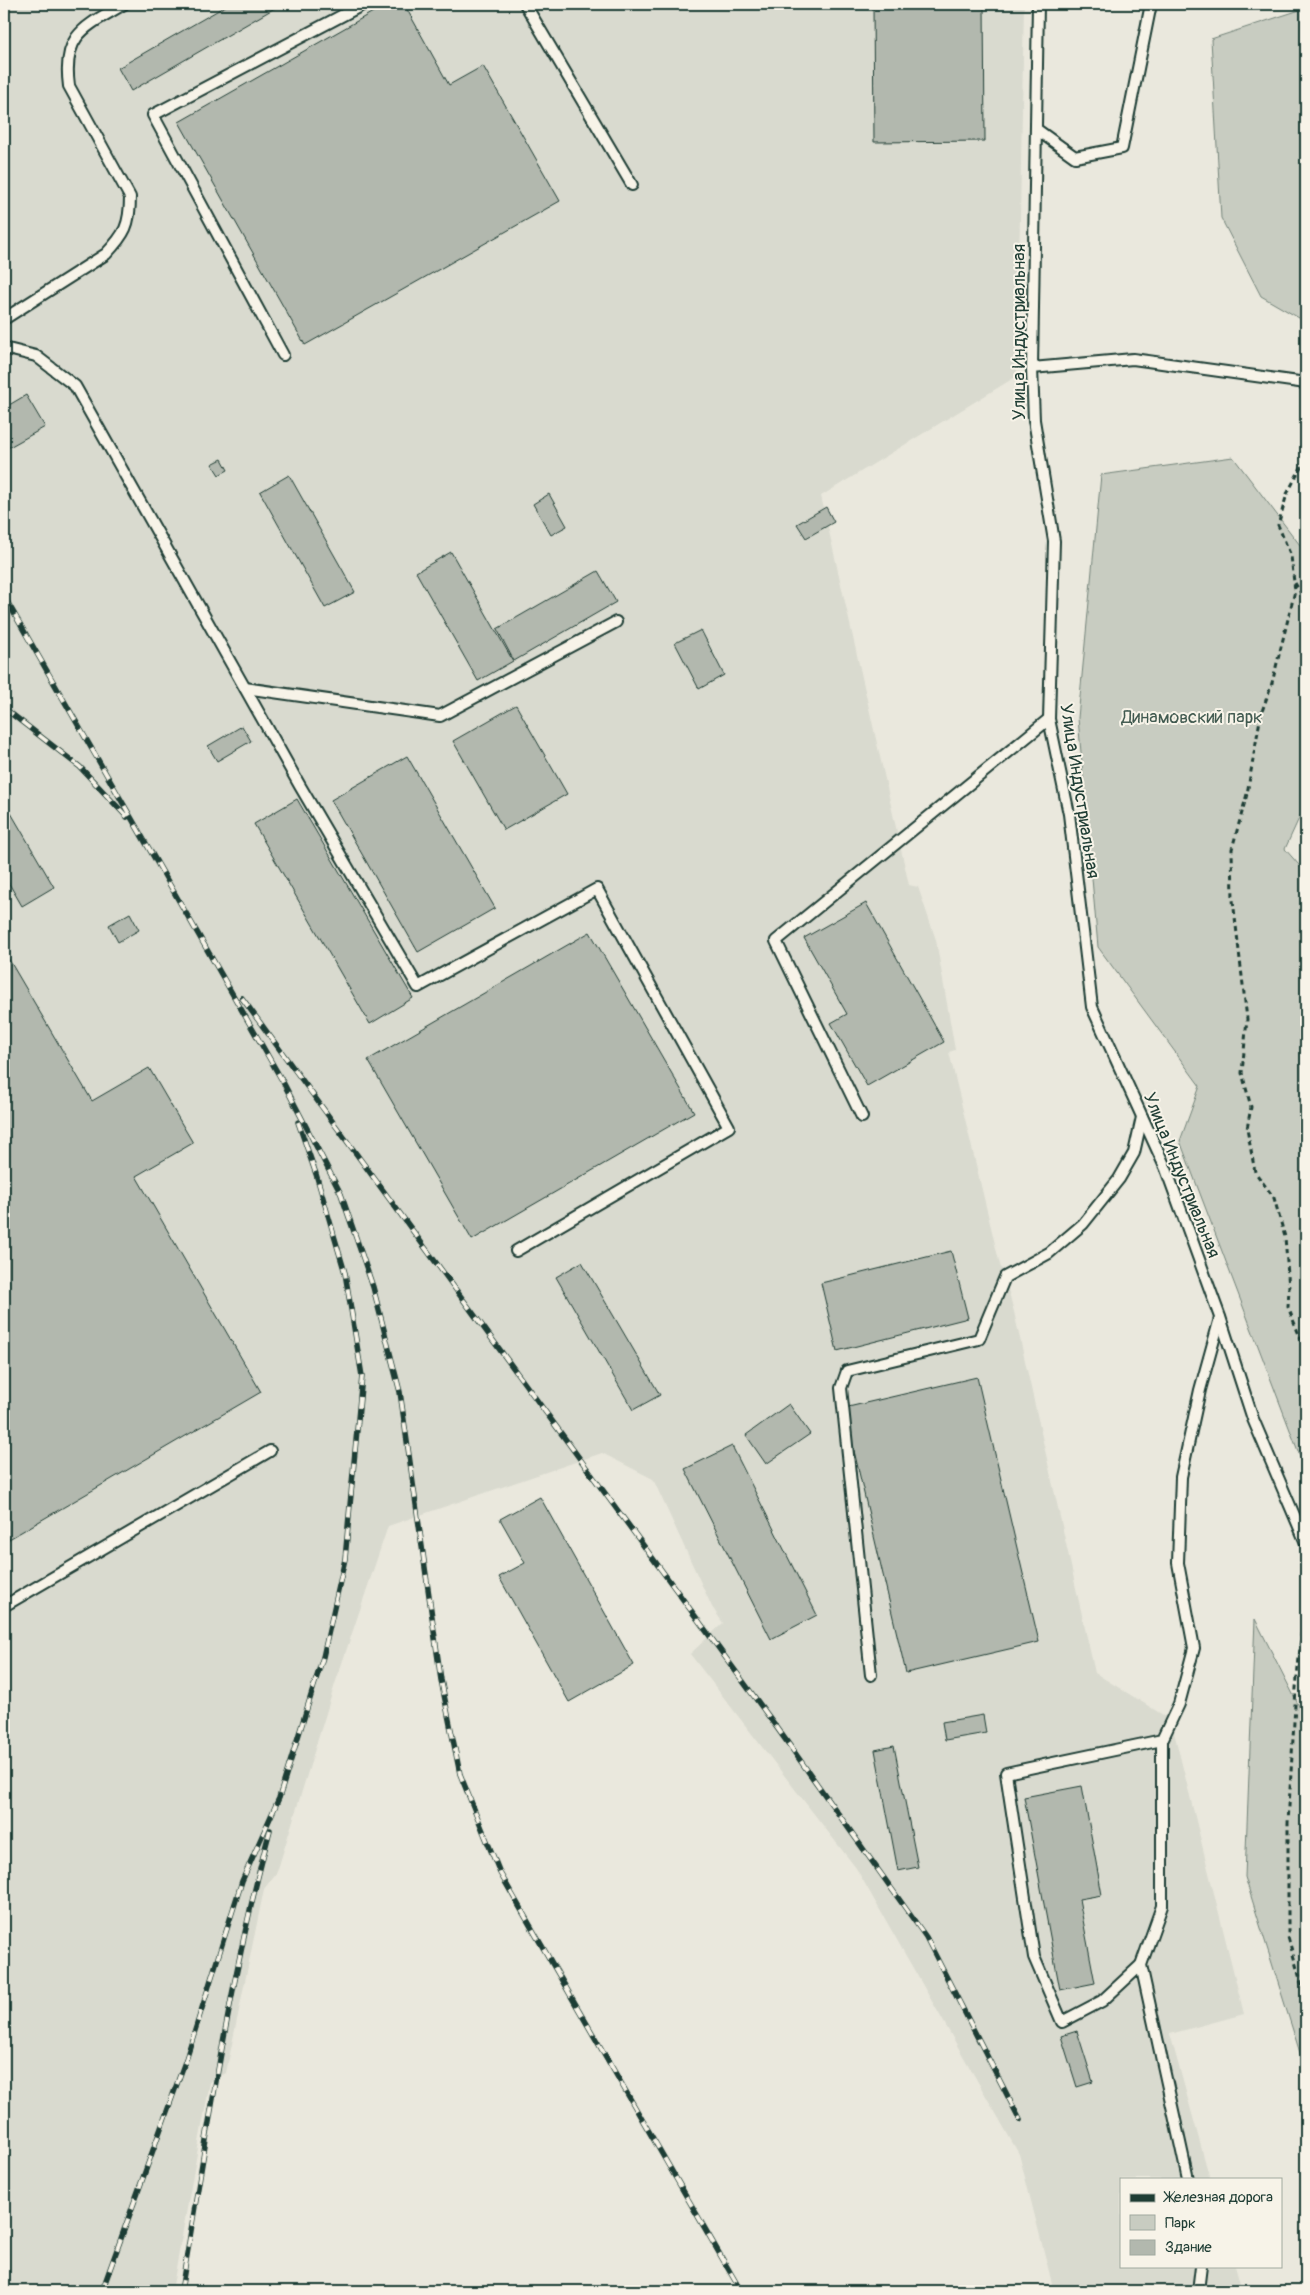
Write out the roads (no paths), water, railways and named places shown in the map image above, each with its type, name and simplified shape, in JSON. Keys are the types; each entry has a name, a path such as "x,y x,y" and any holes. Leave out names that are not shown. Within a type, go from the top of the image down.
{"lane":[{"path":"4,319 106,254 119,240 130,217 130,197 69,86 67,71 70,48 82,28 124,4"},
{"path":"283,355 153,115 364,4"},
{"path":"524,4 632,185"},
{"name":"Улица Индустриальная","path":"1038,4 1032,368 1034,420 1054,541 1049,719 1069,814 1092,1008 1166,1169 1220,1317 1253,1419 1306,1543"},
{"path":"1036,129 1075,157 1122,148 1151,4"},
{"path":"4,348 36,356 74,386 245,688 418,987 597,889 729,1127 516,1252"},
{"path":"1032,368 1133,359 1306,383"},
{"path":"245,688 440,716 616,622"},
{"path":"862,1117 776,941 1049,719"},
{"path":"871,1675 840,1388 847,1371 979,1339 1005,1277 1049,1253 1083,1224 1119,1179 1134,1153 1142,1117"},
{"path":"1162,1740 1006,1773 1034,1956 1062,2022 1102,2001 1141,1965 1162,1906 1162,1740 1179,1704 1194,1648 1178,1563 1182,1477 1200,1390 1220,1317"},
{"path":"4,1606 270,1451"},
{"path":"1141,1965 1188,2178"},
{"path":"1198,2291 1201,2268"}],"railway":[{"path":"4,596 283,1082 341,1194 373,1287 400,1392 441,1680 460,1774 500,1873 741,2291"},
{"path":"4,708 80,767 127,817"},
{"path":"242,998 775,1725 926,1937 1020,2120"},
{"path":"102,2291 186,2059 242,1881 279,1798 323,1657 345,1559 362,1376 345,1273 316,1174 298,1122"},
{"path":"181,2291 210,2117 242,1944 270,1830"}],"park label":[{"name":"Динамовский парк","path":"1192,717"}]}
